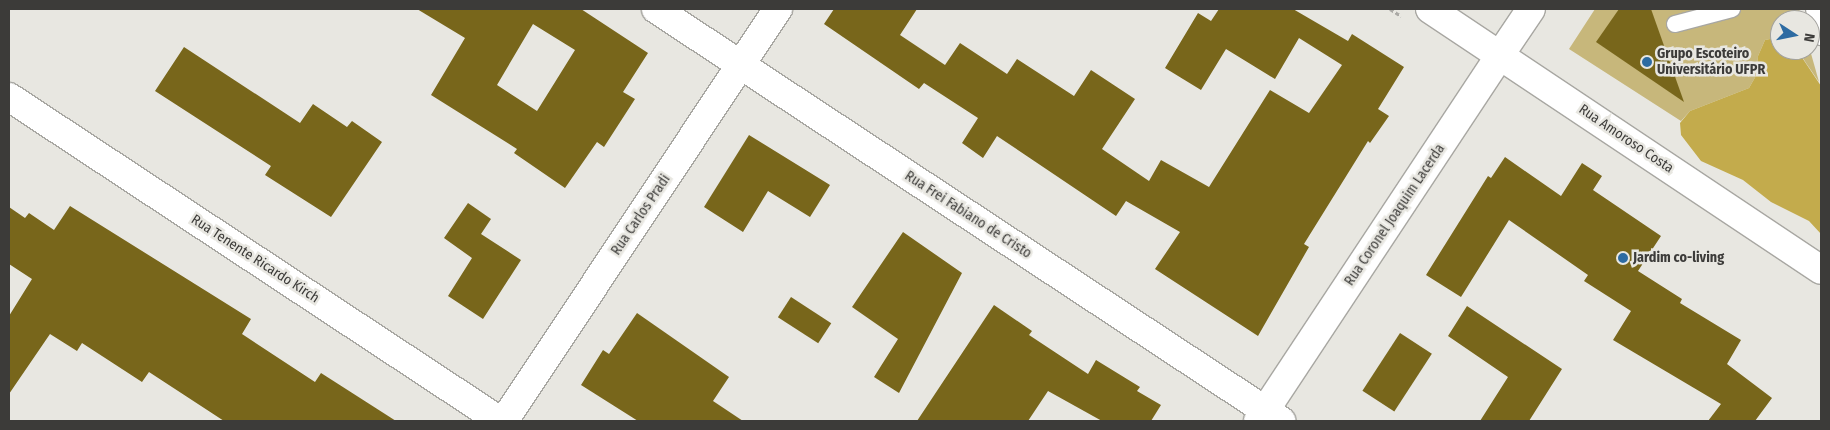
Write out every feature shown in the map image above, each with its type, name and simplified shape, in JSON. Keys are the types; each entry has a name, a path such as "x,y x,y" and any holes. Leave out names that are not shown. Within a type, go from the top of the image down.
{"street":[{"name":"Rua Frei Fabiano de Cristo","path":"656,9 1268,418"},
{"name":"Rua Carlos Pradi","path":"502,421 778,9"},
{"name":"Rua Amoroso Costa","path":"1430,9 1821,270"},
{"name":"Rua Coronel Joaquim Lacerda","path":"1268,418 1531,9"},
{"name":"Rua Tenente Ricardo Kirch","path":"9,97 502,421"}],"lane":[{"path":"1674,24 1732,9"},
{"path":"1814,9 1821,38"}],"shaded area":[{"path":"1595,9 1799,10 1770,10 1770,39 1765,40 1758,56 1757,74 1749,88 1690,111 1681,121 1569,49"},
{"path":"1770,39 1770,60 1804,60 1821,86 1821,234 1809,221 1771,202 1743,180 1701,161 1681,135 1680,123 1690,111 1749,88 1757,74 1758,56 1765,40"},
{"path":"1804,60 1813,60 1819,82"}],"building":[{"path":"417,9 581,9 648,53 623,92 635,99 604,147 597,142 565,188 514,153 517,149 431,95 465,38","holes":["533,24 575,50 537,111 497,85"]},
{"path":"834,9 917,9 900,35 945,65 960,43 1007,74 1017,59 1074,96 1091,70 1135,99 1102,149 1149,181 1161,160 1209,187 1270,90 1309,113 1342,65 1299,38 1275,79 1226,49 1201,90 1165,68 1198,13 1211,21 1219,9 1293,9 1348,41 1352,34 1404,67 1378,109 1389,116 1370,143 1368,141 1304,244 1309,247 1258,336 1155,269 1180,232 1126,201 1116,216 997,136 983,158 962,143 978,118 924,83 919,89 824,24"},
{"name":"Grupo Escoteiro Universitário UFPR","path":"1619,9 1651,9 1684,102 1596,42"},
{"path":"184,47 300,123 313,104 347,127 352,121 382,142 331,217 265,175 271,166 155,91"},
{"path":"749,135 830,185 810,217 768,191 743,232 704,207"},
{"path":"1505,157 1561,196 1582,163 1602,176 1593,190 1661,236 1638,271 1682,299 1680,303 1741,340 1727,364 1772,398 1755,421 1708,421 1721,404 1613,340 1631,311 1584,281 1588,275 1509,220 1461,297 1426,275 1488,176 1491,178"},
{"path":"468,203 491,219 481,234 521,260 483,319 448,296 472,258 444,238"},
{"path":"70,206 251,319 242,334 315,382 321,373 396,421 224,421 149,372 142,382 82,343 77,351 50,334 9,394 9,316 32,279 9,264 9,207 25,218 29,213 54,230"},
{"path":"903,232 962,273 899,393 874,377 898,339 852,307"},
{"path":"791,297 831,323 818,343 778,317"},
{"path":"994,305 1032,331 1029,335 1088,374 1096,360 1140,387 1137,391 1161,405 1151,421 1102,421 1048,391 1028,421 917,421"},
{"path":"1467,306 1562,369 1529,421 1480,421 1508,377 1448,336"},
{"path":"637,313 729,377 713,401 743,421 638,421 581,385 603,350 609,354"},
{"path":"1400,333 1432,354 1394,412 1362,391"}],"place":[{"name":"Grupo Escoteiro Universitário UFPR","path":"1647,62"},
{"name":"Jardim co-living","path":"1623,258"}]}
